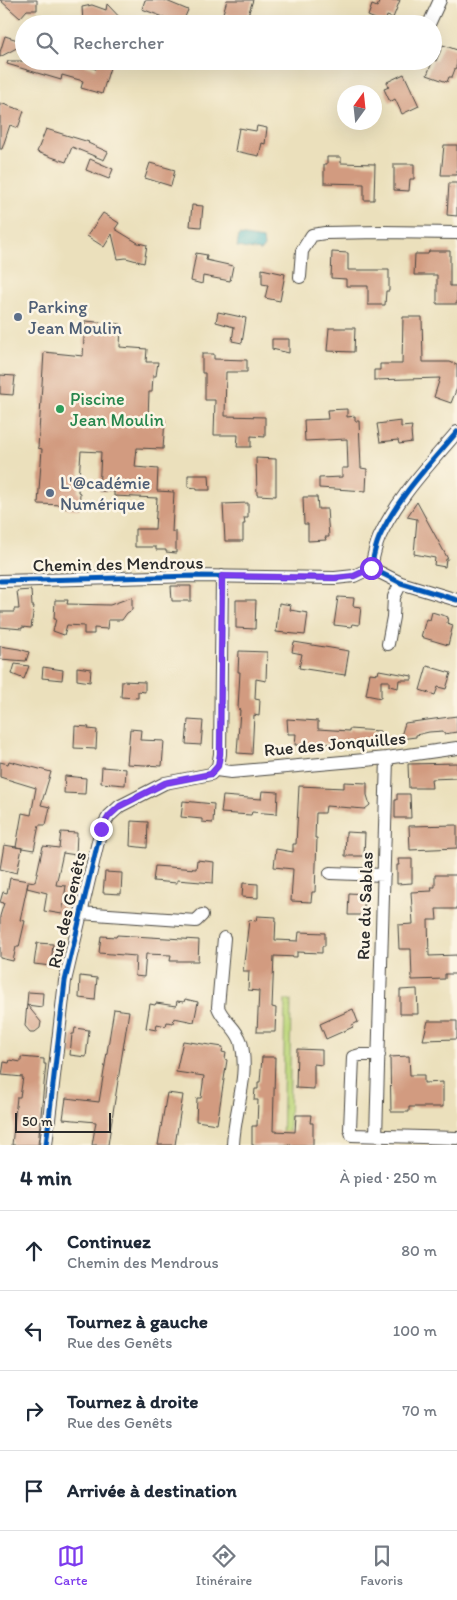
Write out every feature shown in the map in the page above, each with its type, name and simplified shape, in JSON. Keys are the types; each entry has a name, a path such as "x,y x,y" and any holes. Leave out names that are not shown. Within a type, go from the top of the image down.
{"street":[{"path":"433,15 440,0"},
{"path":"300,277 302,251 312,235 325,232 457,233"},
{"path":"457,432 415,480 393,514 379,538 371,568 401,583 457,600"},
{"name":"Chemin des Mendrous","path":"0,581 222,576 335,578 354,576 371,568"},
{"path":"216,770 220,754 222,576"},
{"path":"388,644 393,617 394,597 401,583"},
{"name":"Rue des Jonquilles","path":"216,770 231,772 387,758 457,748"},
{"name":"Rue du Sablas","path":"376,1136 387,758"},
{"name":"Rue des Genêts","path":"46,1145 65,981 98,838 109,816 120,806 165,783 211,774 216,770"},
{"path":"330,873 384,874"},
{"name":"Rue des Genêts","path":"80,913 196,921 202,915"},
{"path":"224,938 218,1007 220,1013 239,1037 244,1060 233,1145"},
{"path":"379,1055 360,1054 353,1057 350,1129 352,1135 457,1138"}],"green space":[{"path":"285,1000 291,1000 289,1145 282,1145"}],"water":[{"path":"239,235 263,239 264,247 261,251 237,247"}],"building":[{"path":"0,0 37,0 37,10 27,10 23,15 17,15"},
{"path":"145,0 164,0 188,10 186,15 158,15 142,9"},
{"path":"227,0 253,0 248,15 229,15 223,13"},
{"path":"380,0 400,0 394,15 368,15 372,5 377,7"},
{"path":"107,4 117,15 83,15 82,7 92,5 106,10"},
{"path":"5,36 15,39 15,49 0,57"},
{"path":"443,45 457,50 457,64 452,77 449,77 447,82 427,75 429,70 442,70"},
{"path":"8,61 15,61 15,66 7,64"},
{"path":"27,70 109,70 102,94 81,88 83,81 62,75 61,80"},
{"path":"404,74 419,106 402,114 395,99 390,102 384,89 389,87 387,82"},
{"path":"0,103 24,111 18,128 10,125 2,149 0,149"},
{"path":"257,126 267,128 265,144 262,143 259,156 235,151 239,128 256,131"},
{"path":"46,129 89,142 108,152 104,160 72,147 66,162 37,152"},
{"path":"444,145 457,145 457,175 441,175"},
{"path":"327,157 341,157 341,163 375,164 374,200 364,200 364,184 324,183 324,164 327,164"},
{"path":"90,159 113,169 109,179 86,170"},
{"path":"150,163 175,170 171,186 145,178"},
{"path":"394,164 414,164 414,179 410,179 409,191 394,190"},
{"path":"449,183 457,183 457,216 447,215"},
{"path":"192,205 203,206 201,227 190,226"},
{"path":"103,213 119,223 115,229 138,243 147,245 144,263 126,258 118,259 112,234 104,247 87,236"},
{"path":"429,251 450,251 450,286 457,286 457,304 437,304 437,275 414,275 415,254 428,254"},
{"path":"332,252 348,253 348,270 389,270 389,291 386,291 385,305 368,305 368,286 346,286 346,279 331,278"},
{"path":"196,253 207,255 206,260 233,266 230,281 203,276 202,284 191,281"},
{"path":"262,269 285,274 280,301 265,298 268,285 262,284"},
{"path":"218,312 246,318 242,343 232,341 234,327 216,322"},
{"path":"403,317 422,317 423,362 450,362 457,365 457,388 451,403 434,397 440,378 374,380 374,370 380,370 380,364 402,364"},
{"path":"85,321 121,324 120,347 147,349 146,362 158,362 156,376 153,376 152,392 149,392 148,418 165,419 163,449 137,448 135,467 158,469 157,491 174,492 172,532 176,532 176,553 156,550 156,547 135,547 135,529 155,529 157,498 114,496 114,491 99,491 101,452 81,451 78,492 80,493 79,509 64,508 65,505 38,504 42,449 38,448 44,352 83,356"},
{"path":"329,328 355,328 354,352 327,351"},
{"path":"272,339 289,339 289,353 272,349"},
{"path":"202,354 214,354 214,359 247,360 247,372 226,372 225,416 265,417 265,437 251,436 251,447 237,447 238,435 214,435 215,400 205,400 205,373 202,373"},
{"path":"0,375 15,376 13,395 0,394"},
{"path":"347,409 347,417 355,416 355,421 359,421 361,468 367,469 366,491 319,488 319,478 342,477 342,468 348,468 347,439 305,441 304,420 328,419 327,410"},
{"path":"401,421 401,427 412,426 412,442 399,444 398,440 380,442 377,424"},
{"path":"256,458 276,459 276,496 257,495"},
{"path":"188,475 209,475 210,490 197,490 197,488 188,487"},
{"path":"303,497 317,497 318,509 327,509 329,537 325,537 326,540 308,541 308,524 304,524"},
{"path":"417,502 448,559 446,559 445,567 434,565 435,558 414,554 417,519 407,517"},
{"path":"248,503 248,518 244,518 245,524 243,524 243,541 225,541 223,504"},
{"path":"171,586 191,586 191,601 172,601"},
{"path":"31,590 32,606 34,606 31,628 0,627 0,612 14,612 14,609 19,609 17,591"},
{"path":"132,597 132,610 122,620 108,620 107,629 94,628 94,634 84,634 84,626 67,625 64,635 53,631 56,619 54,619 55,600 68,600 67,604 110,605"},
{"path":"338,597 354,598 353,606 361,607 359,625 352,624 351,627 334,625"},
{"path":"236,600 256,600 255,629 236,628"},
{"path":"279,603 291,605 290,610 308,613 305,635 276,632"},
{"path":"432,612 448,617 447,623 453,625 448,645 421,637 426,619 430,620"},
{"path":"294,642 349,651 345,675 299,668 302,654 292,652"},
{"path":"0,646 29,652 26,661 0,659"},
{"path":"239,651 267,652 266,681 256,679 255,699 260,700 259,716 254,715 252,754 237,753 240,710 238,709"},
{"path":"15,664 29,666 24,679 12,674"},
{"path":"427,666 451,673 446,689 438,687 435,695 420,690"},
{"path":"43,667 63,670 62,680 42,678"},
{"path":"77,667 91,669 90,682 77,680"},
{"path":"379,670 412,676 412,680 399,680 398,688 389,686 389,681 381,681 381,698 366,695 370,673 378,674"},
{"path":"122,681 145,682 145,692 138,691 138,698 121,697"},
{"path":"457,716 457,732 444,734 443,731 429,732 416,735 416,737 400,739 405,723"},
{"path":"287,719 318,721 318,729 380,731 379,744 317,743 317,745 295,745 296,734 288,734"},
{"path":"188,720 203,721 201,745 186,744"},
{"path":"75,726 89,727 88,729 97,730 96,749 74,748"},
{"path":"130,729 141,730 140,740 164,741 162,766 127,764"},
{"path":"9,761 51,772 41,805 50,807 46,825 39,825 34,850 16,847 22,813 31,815 36,788 0,777 0,762 8,764"},
{"path":"457,763 457,778 431,779 432,788 409,788 408,764"},
{"path":"102,767 126,769 125,785 101,783"},
{"path":"65,776 86,778 85,794 64,793"},
{"path":"344,782 367,783 367,795 370,805 365,809 326,806 325,813 316,813 315,892 312,892 311,902 291,901 293,869 274,867 276,849 293,852 293,844 296,844 299,786 344,788"},
{"path":"262,791 278,792 277,814 252,812 251,815 221,813 223,796 261,799"},
{"path":"397,794 410,794 411,818 395,818"},
{"path":"183,801 214,804 213,823 202,822 202,819 181,817"},
{"path":"131,821 148,822 147,848 130,846"},
{"path":"457,825 457,848 410,850 409,826"},
{"path":"61,832 77,833 76,855 63,853 56,885 66,886 62,914 44,911 47,893 27,888 28,883 20,920 25,921 19,947 16,947 13,961 0,958 0,916 4,903 0,902 3,892 7,893 10,878 35,882 43,846 59,848"},
{"path":"346,832 365,833 364,856 345,856"},
{"path":"4,845 22,848 17,873 0,869"},
{"path":"398,859 412,859 412,883 397,884"},
{"path":"197,860 214,862 213,883 177,880 177,883 153,881 155,866 196,869"},
{"path":"105,872 122,873 121,894 103,893"},
{"path":"435,875 457,875 457,909 436,909 437,920 428,920 429,956 457,955 457,974 445,974 445,979 412,980 411,949 399,949 398,925 413,924 411,892 432,891 431,887 435,887"},
{"path":"243,883 258,884 258,898 242,897"},
{"path":"349,893 364,894 364,915 348,915"},
{"path":"257,916 276,917 275,940 298,941 299,932 325,933 325,946 322,946 322,953 297,952 297,957 274,956 272,1007 276,1008 275,1032 257,1032 259,991 248,990 249,971 243,971 249,920 256,921"},
{"path":"117,935 199,940 198,961 170,961 171,955 146,954 144,977 135,976 136,956 99,953 101,936 116,937"},
{"path":"37,943 53,944 51,966 34,964"},
{"path":"80,976 97,978 95,1000 79,998"},
{"path":"417,989 418,1014 400,1014 400,990"},
{"path":"28,992 43,993 42,1007 27,1005 41,1022 40,1028 35,1032 30,1032 25,1026"},
{"path":"185,999 198,1002 194,1022 174,1018 173,1023 167,1022 166,1026 157,1024 156,1030 146,1028 150,1004 176,1006 177,1001 184,1002"},
{"path":"114,1009 129,1011 108,1145 92,1145 96,1122 63,1119 66,1098 99,1102"},
{"path":"353,1009 358,1022 352,1025 353,1027 326,1039 320,1024"},
{"path":"428,1021 457,1021 457,1039 423,1040"},
{"path":"75,1028 89,1030 86,1057 70,1055 72,1034 74,1034"},
{"path":"183,1041 223,1047 222,1052 226,1053 225,1059 227,1060 217,1124 196,1121 197,1098 201,1098 204,1076 176,1072"},
{"path":"297,1049 322,1050 322,1065 314,1064 314,1089 296,1088"},
{"path":"409,1056 410,1075 424,1075 424,1083 443,1082 443,1107 409,1107 409,1112 391,1112 390,1057"},
{"path":"21,1057 44,1059 44,1064 46,1064 38,1145 12,1145 17,1097 20,1097 23,1077 2,1075 4,1062 9,1063 10,1060 21,1062"},
{"path":"262,1057 275,1057 273,1131 295,1132 296,1115 311,1115 310,1123 313,1123 313,1145 252,1145 252,1126 257,1126 258,1100 254,1100 255,1089 258,1089 258,1082 260,1082"},
{"path":"167,1093 183,1095 175,1145 158,1145"}],"cycle path":[{"path":"371,568 374,553 386,523 414,482 457,432"},
{"path":"371,568 401,583 457,600"},
{"path":"0,581 196,576 335,578 354,576 371,568"},
{"path":"46,1145 65,981 101,829 109,816 120,806 165,783 211,774 218,766 220,754 222,576"}],"place":[{"name":"Parking Jean Moulin","path":"18,317"},
{"name":"Piscine Jean Moulin","path":"60,409"},
{"name":"L'@cadémie Numérique","path":"50,493"}],"route":[{"path":"101,829 109,816 120,806 165,783 211,774 218,766 220,754 222,576 335,578 354,576 371,568"}]}
